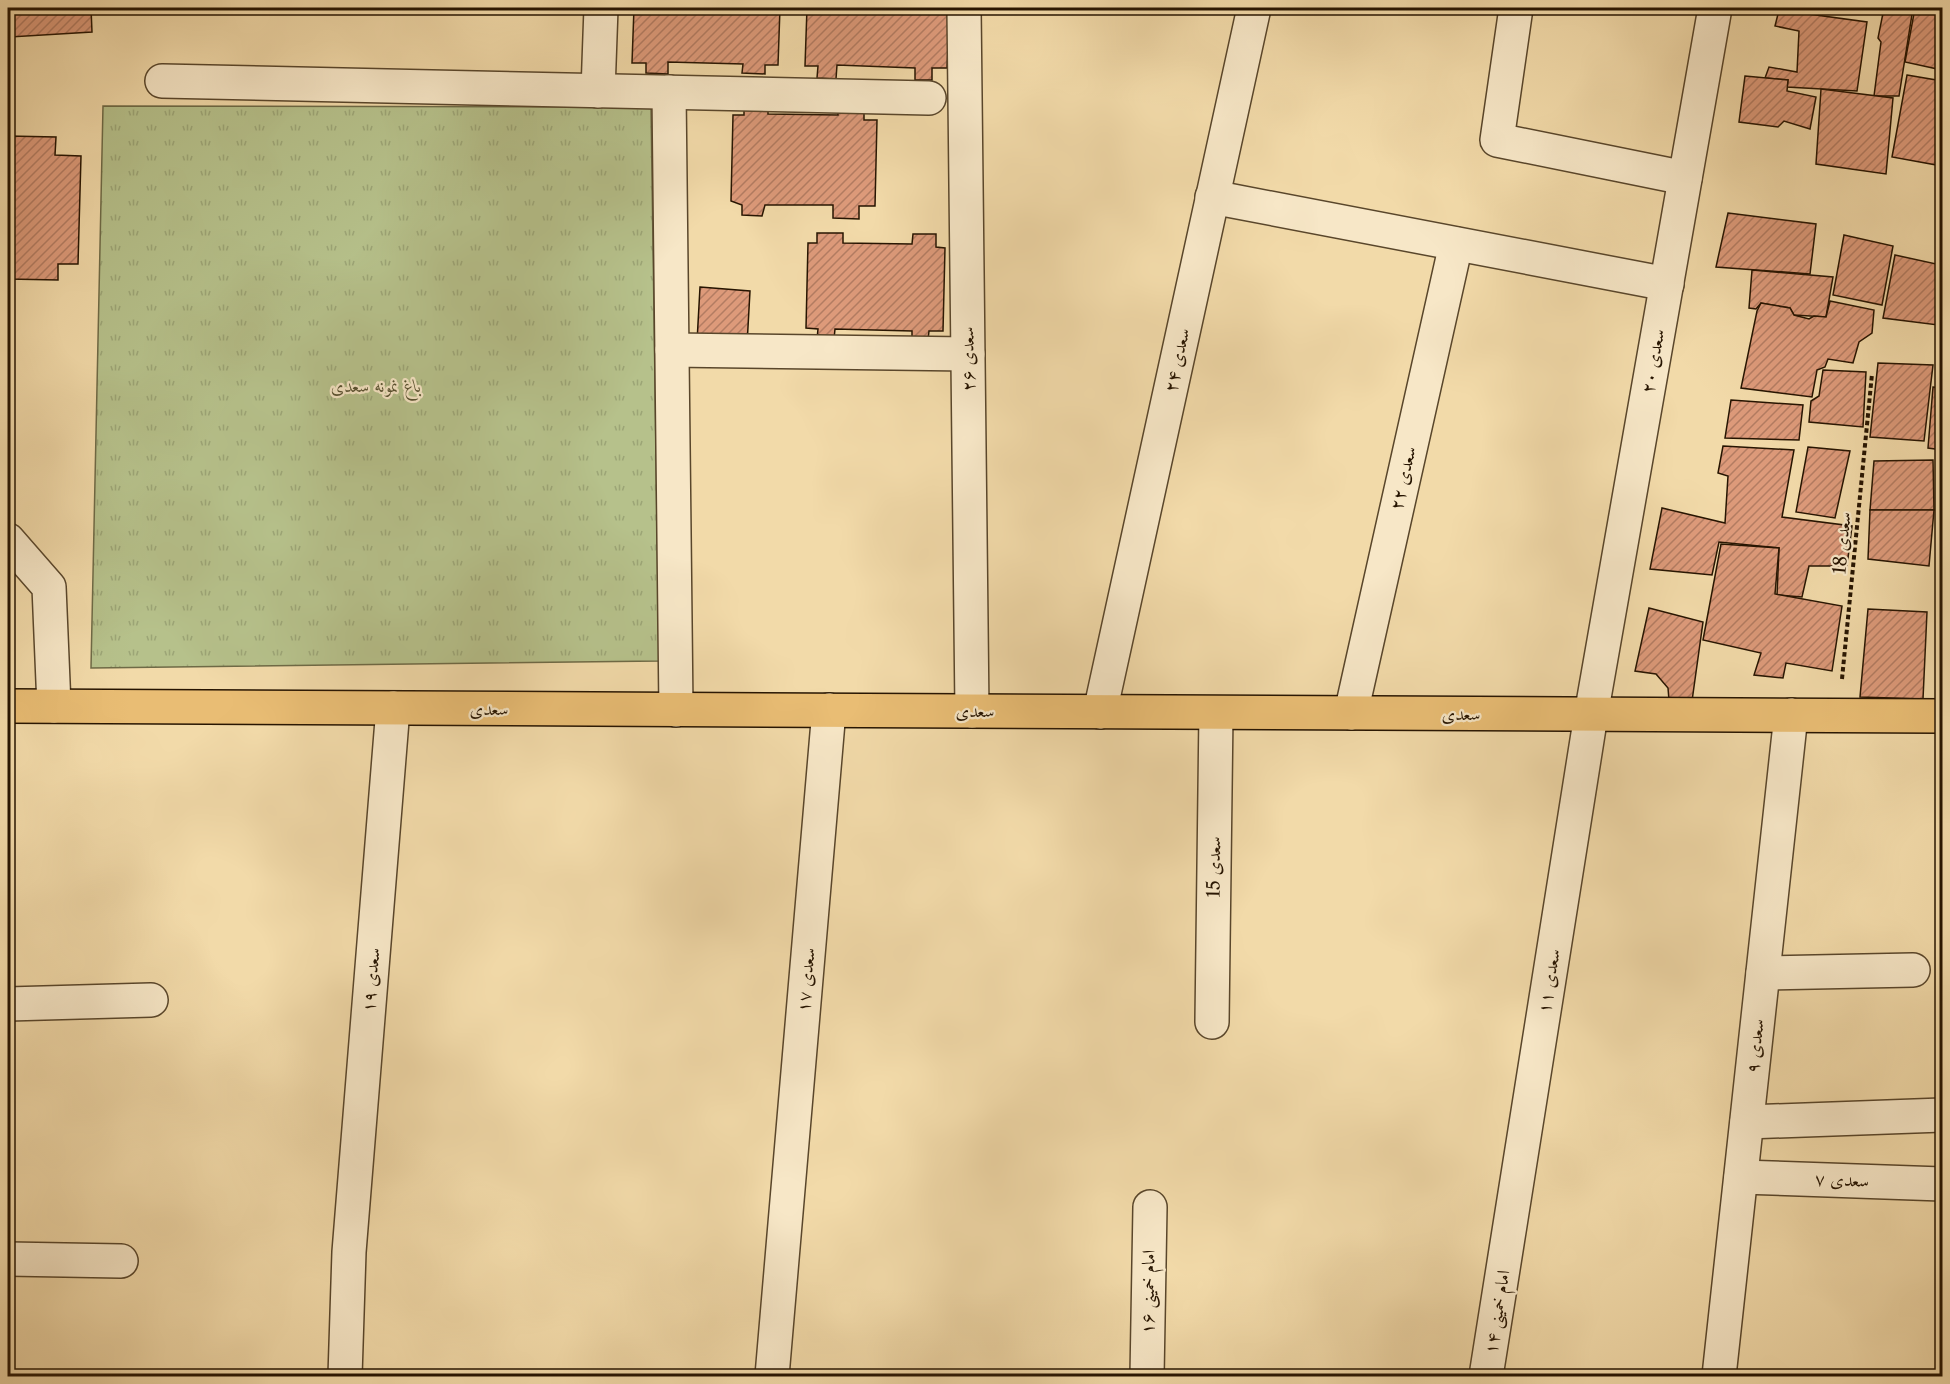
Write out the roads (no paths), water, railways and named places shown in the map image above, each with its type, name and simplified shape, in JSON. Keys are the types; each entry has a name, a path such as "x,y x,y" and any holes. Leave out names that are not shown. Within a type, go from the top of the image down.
{"main road":[{"name":"سعدی","path":"8,706 1942,716"}],"street":[{"path":"598,91 601,8"},
{"name":"سعدی ۲۶","path":"964,8 972,711"},
{"name":"سعدی ۲۴","path":"1100,712 1254,8"},
{"path":"1516,8 1497,140 1685,178"},
{"name":"سعدی ۲۰","path":"1591,715 1715,8"},
{"path":"162,81 928,98"},
{"path":"669,93 676,710"},
{"path":"1212,197 1666,284"},
{"name":"سعدی ۲۲","path":"1351,713 1456,244"},
{"path":"672,350 968,354"},
{"path":"8,540 49,587 54,706"},
{"name":"سعدی ۱۹","path":"345,1377 349,1252 393,708"},
{"name":"سعدی ۱۷","path":"772,1377 829,710"},
{"name":"سعدی 15","path":"1212,1022 1216,712"},
{"name":"سعدی ۱۱","path":"1507,1247 1591,715"},
{"name":"سعدی ۹","path":"1719,1376 1791,715"},
{"path":"1763,973 1912,970"},
{"path":"8,1004 151,1000"},
{"path":"1747,1122 1942,1115"},
{"name":"سعدی ۷","path":"1741,1177 1942,1184"},
{"name":"امام خمینی ۱۶","path":"1147,1377 1150,1207"},
{"name":"امام خمینی ۱۴","path":"1486,1377 1507,1247"},
{"path":"8,1259 122,1261"},
{"path":"1719,1376 1724,1377"}],"park label":[{"name":"باغ نمونه سعدی","path":"376,386"}]}
